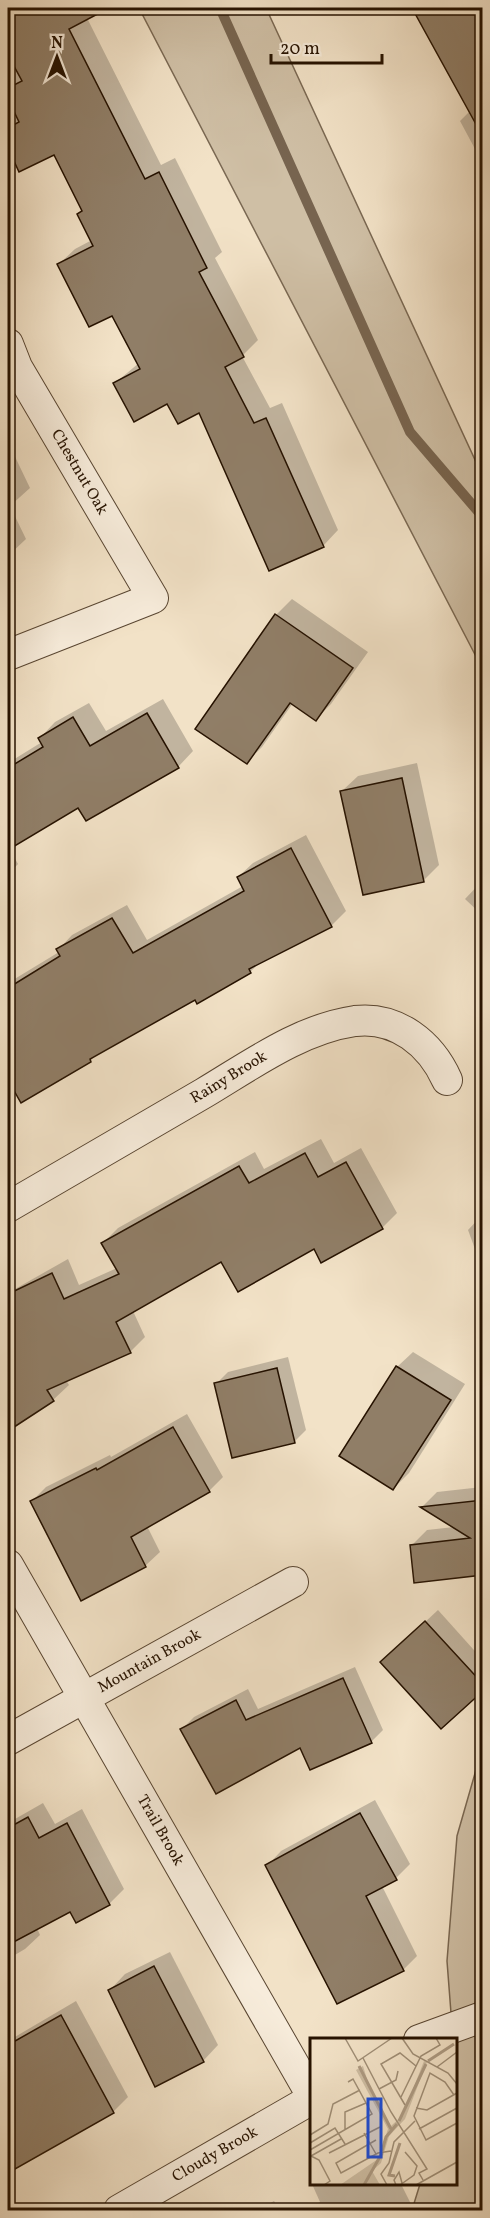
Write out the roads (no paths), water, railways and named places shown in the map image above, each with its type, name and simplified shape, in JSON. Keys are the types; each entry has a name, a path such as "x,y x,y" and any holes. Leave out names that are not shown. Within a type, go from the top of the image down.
{"street":[{"name":"Chestnut Oak","path":"8,344 17,367 153,598 8,655"},
{"name":"Rainy Brook","path":"8,1207 297,1038 356,1021 388,1024 417,1036 439,1062 447,1080"},
{"name":"Trail Brook","path":"8,1565 81,1697 310,2095"},
{"name":"Mountain Brook","path":"8,1740 81,1697 293,1582"},
{"path":"425,2038 483,2017"},
{"name":"Cloudy Brook","path":"119,2211 310,2099"}],"waterway":[{"path":"220,8 410,432 482,516"}]}
